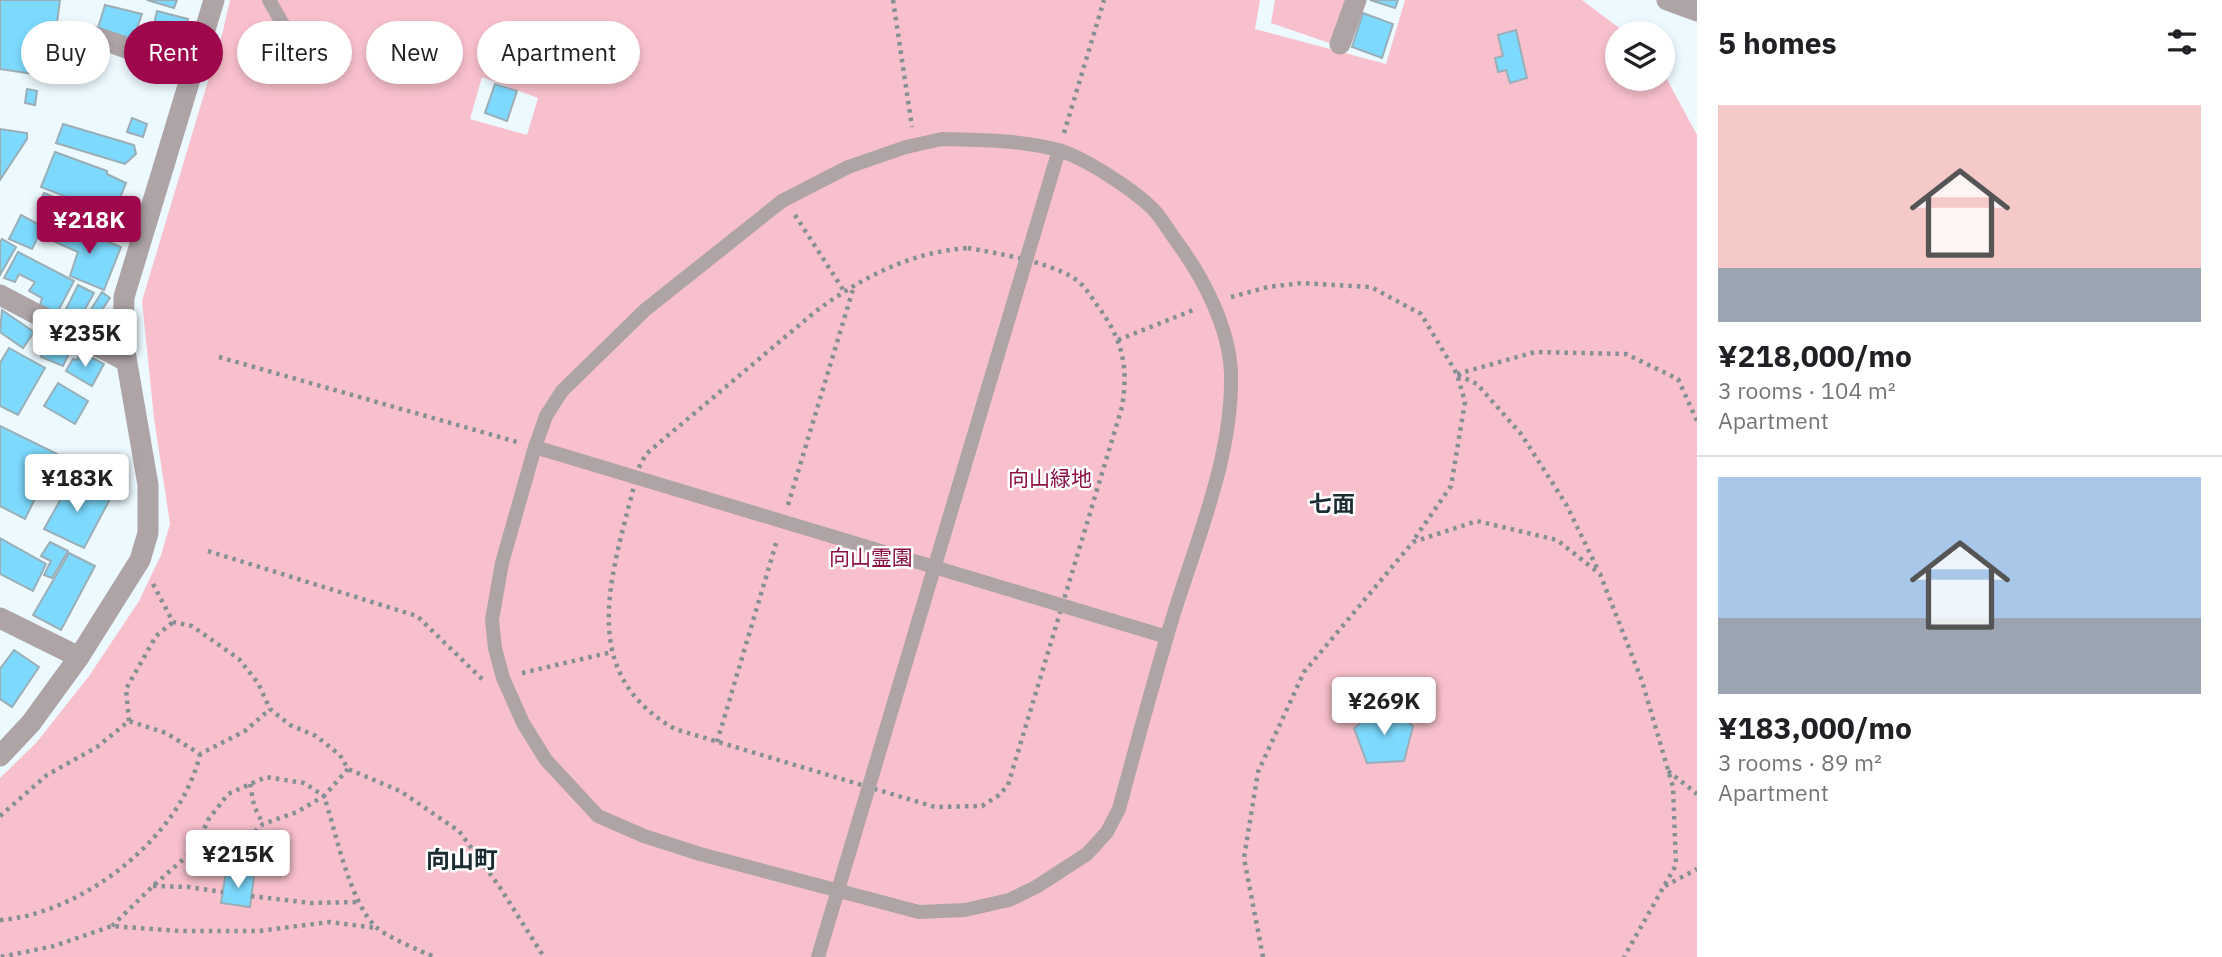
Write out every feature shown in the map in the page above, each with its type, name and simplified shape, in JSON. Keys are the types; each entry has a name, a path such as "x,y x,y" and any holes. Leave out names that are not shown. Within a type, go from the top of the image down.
{"street":[{"path":"208,21 214,0"},
{"path":"1340,44 1356,0"},
{"path":"1667,0 1697,11"},
{"path":"0,756 30,723 79,657 140,560 148,533 148,485 122,340 124,297 188,84"},
{"path":"0,295 127,361"},
{"path":"0,618 79,657"}],"lane":[{"path":"269,0 281,21"},
{"path":"942,139 990,141 1059,150 1109,175 1153,209 1194,264 1221,324 1231,372 1226,435 1215,483 1167,637 1119,809 1107,832 1087,854 1063,872 1009,900 965,910 919,912 837,888 700,854 644,836 598,816 546,760 523,723 503,678 495,648 492,620 502,564 535,447 546,416 562,391 645,310 785,199 848,167 915,144 942,139"},
{"path":"818,957 1059,150"},
{"path":"535,447 1167,637"}],"path":[{"path":"893,0 915,144"},
{"path":"1059,150 1104,0"},
{"path":"785,199 844,291"},
{"path":"1118,340 1213,303 1268,287 1302,283 1371,287 1421,314 1457,374 1465,401 1451,486 1413,542 1304,672 1258,772 1244,858 1263,957"},
{"path":"1457,374 1535,352 1626,354 1678,380 1697,421"},
{"path":"219,357 535,447"},
{"path":"1457,374 1477,384 1521,434 1566,503 1600,574 1642,681 1673,788 1676,865 1624,957"},
{"path":"1413,542 1477,521 1557,540 1600,574"},
{"path":"208,551 417,616 483,680 503,678 612,652"},
{"path":"140,560 173,622"},
{"path":"173,622 192,626 239,659 258,683 270,709 290,725 316,736 340,754 348,769 400,791 459,831 499,886 544,957"},
{"path":"129,721 126,689 156,636 173,622"},
{"path":"200,754 245,731 270,709"},
{"path":"129,721 166,733 200,754"},
{"path":"0,816 47,775 97,747 129,721"},
{"path":"0,920 13,919 64,904 98,885 132,858 161,830 197,768 200,754"},
{"path":"238,874 243,842 263,824 298,813 324,796 348,769"},
{"path":"1668,771 1697,794"},
{"path":"112,926 196,848 208,820 228,794 266,777 304,783 324,796 349,881 359,902 377,928"},
{"path":"250,784 254,806 263,824"},
{"path":"1665,886 1697,869"},
{"path":"153,886 223,892"},
{"path":"251,896 311,903 359,902"},
{"path":"1,957 54,946 112,926 180,931 259,931 329,922 377,928 435,957"}],"green space":[{"name":"向山緑地","path":"230,0 1260,0 1255,29 1386,64 1405,0 1582,0 1610,21 1605,21 1605,91 1673,91 1697,135 1697,957 0,957 0,778 36,743 89,676 139,601 161,555 170,524 154,418 142,301 207,84 223,84 223,31"},
{"path":"1275,0 1346,0 1332,44 1271,23"}],"building":[{"path":"0,0 60,0 57,21 21,21 21,72 0,69"},
{"path":"147,0 177,0 174,8"},
{"path":"1370,0 1398,0 1395,8"},
{"path":"105,5 142,14 139,21 124,21 124,36 110,32 110,21 100,21"},
{"path":"157,11 188,19 187,21 155,21"},
{"path":"1363,13 1393,24 1382,58 1352,47"},
{"path":"1516,30 1527,78 1510,83 1506,70 1498,72 1495,58 1503,56 1498,35"},
{"path":"495,84 517,91 507,121 485,113"},
{"path":"27,89 37,91 35,105 25,103"},
{"path":"132,118 147,124 143,137 127,132"},
{"path":"63,124 134,145 136,154 125,164 56,143"},
{"path":"0,129 27,133 27,139 0,180"},
{"path":"55,152 107,171 107,174 126,183 118,203 122,205 117,217 41,187"},
{"path":"44,193 66,202 57,218 46,215 48,206 40,201"},
{"path":"21,215 43,227 32,249 9,239"},
{"path":"61,223 121,247 104,290 70,276 78,252 53,241"},
{"path":"2,239 16,247 0,275 0,242"},
{"path":"18,252 74,281 57,313 40,305 42,298 29,291 35,282 19,274 15,282 4,278"},
{"path":"78,285 94,293 79,320 64,313"},
{"path":"102,292 110,298 101,311 109,316 101,329 85,319"},
{"path":"2,310 34,332 23,348 0,332"},
{"path":"58,337 67,341 70,351 63,366 41,357 49,338 56,340"},
{"path":"9,348 45,368 18,415 0,406 0,363"},
{"path":"81,352 104,364 92,386 66,371"},
{"path":"58,383 88,401 75,424 44,406"},
{"path":"0,426 57,454 25,519 0,506"},
{"path":"72,479 110,499 84,548 44,529"},
{"path":"0,538 46,564 33,591 0,574"},
{"path":"50,542 68,551 52,578 44,575 51,561 41,556"},
{"path":"69,553 95,566 61,630 33,615"},
{"path":"14,650 39,667 12,707 0,699 0,669"},
{"path":"1383,706 1413,726 1404,761 1367,763 1354,728"},
{"path":"226,872 254,876 250,907 221,903"}],"district":[{"name":"七面","path":"1332,504"},
{"name":"向山町","path":"462,860"}],"park label":[{"name":"向山霊園","path":"871,558"}]}
